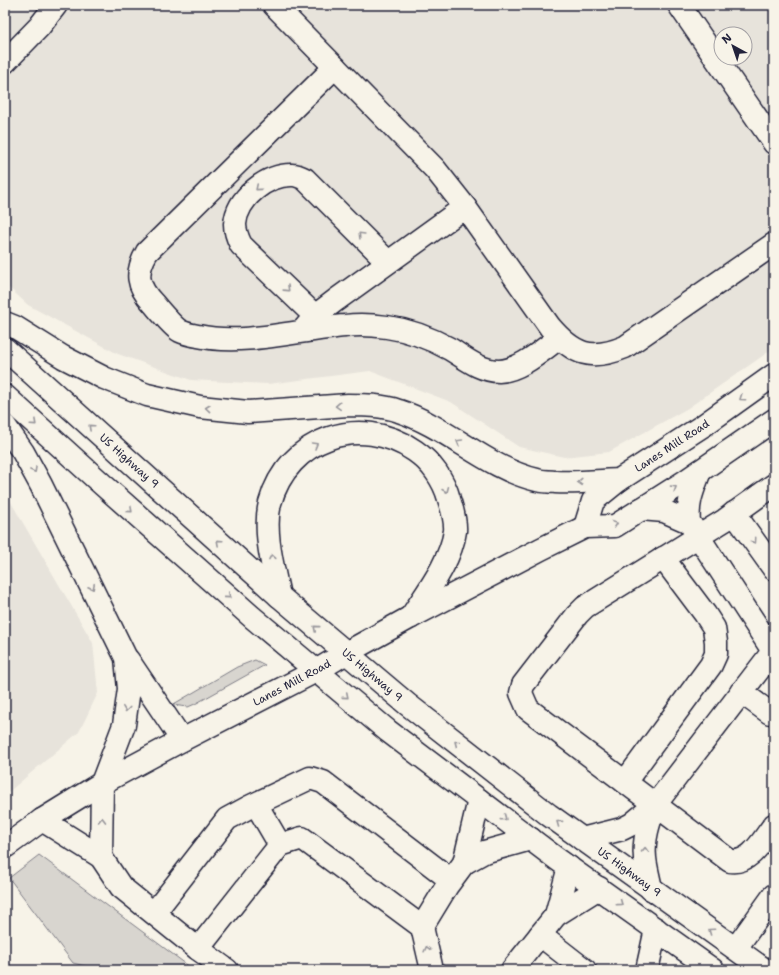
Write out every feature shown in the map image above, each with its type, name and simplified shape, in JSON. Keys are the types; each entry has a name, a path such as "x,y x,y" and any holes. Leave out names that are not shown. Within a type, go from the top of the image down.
{"main road":[{"path":"5,62 39,28 56,5"},
{"path":"274,5 435,169 465,207 550,328 559,338 580,352 600,355 611,353 626,347 774,244"},
{"path":"679,5 774,143"},
{"path":"335,68 146,252 140,264 140,285 144,294 180,331 184,333 217,340 239,340 309,324 346,326 364,325 402,329 435,342 473,364 497,371 508,370 521,364 559,338"},
{"path":"309,324 241,245 237,236 235,225 238,212 256,188 267,181 281,176 295,175 305,179 388,262"},
{"path":"309,324 336,300 465,207"},
{"path":"5,323 15,327 63,357 104,378 147,395 200,407 248,412 348,405 383,407 420,419 509,471 538,480 571,482 619,480"},
{"name":"US Highway 9","path":"5,349 278,596 419,713 549,815 765,970"},
{"name":"Lanes Mill Road","path":"585,527 593,501 619,480 704,425 774,375"},
{"path":"5,396 113,495 252,617 388,731 569,867 713,970"},
{"name":"Lanes Mill Road","path":"5,847 42,820 102,783 316,671 411,617 585,527 615,526 700,471 774,420"},
{"path":"5,426 24,452 126,658 182,740"},
{"path":"278,596 269,543 268,519 270,504 278,483 288,467 304,451 324,440 348,433 370,433 386,436 404,444 423,457 438,474 447,491 454,516 455,531 449,552 435,579 411,617"},
{"path":"582,839 627,827 655,805 774,650 693,530 688,509 690,497 700,471"},
{"path":"774,485 734,513 693,530 663,558 585,607 577,615 523,685 521,693 528,709 730,861 736,862 753,854 774,825"},
{"path":"641,509 664,511 693,530"},
{"path":"734,513 774,569"},
{"path":"625,782 711,665 716,654 714,628 663,558"},
{"path":"101,857 102,783 124,725 129,689 126,658"},
{"path":"741,692 770,713 774,713"},
{"path":"154,913 227,819 310,778 323,782 451,880"},
{"path":"464,863 479,800"},
{"path":"256,804 280,845"},
{"path":"651,889 644,857 645,840 655,805"},
{"path":"42,820 101,857 121,887 198,949 227,970"},
{"path":"198,949 280,845 302,838 422,927 432,970"},
{"path":"422,927 451,880 464,863 484,852 531,839"},
{"path":"556,915 569,867"},
{"path":"512,970 556,915 599,888"},
{"path":"736,948 774,895"},
{"path":"647,970 656,929"},
{"path":"540,935 585,970"}],"shaded area":[{"path":"5,5 774,5 774,348 688,408 609,452 564,457 519,447 451,402 370,371 268,384 191,380 118,354 28,305 5,284"},
{"path":"5,492 93,643 98,693 79,732 5,795"},
{"path":"255,660 265,665 195,704 188,707 172,705 237,667"},
{"path":"39,855 194,970 101,970 73,963 9,878"}]}
